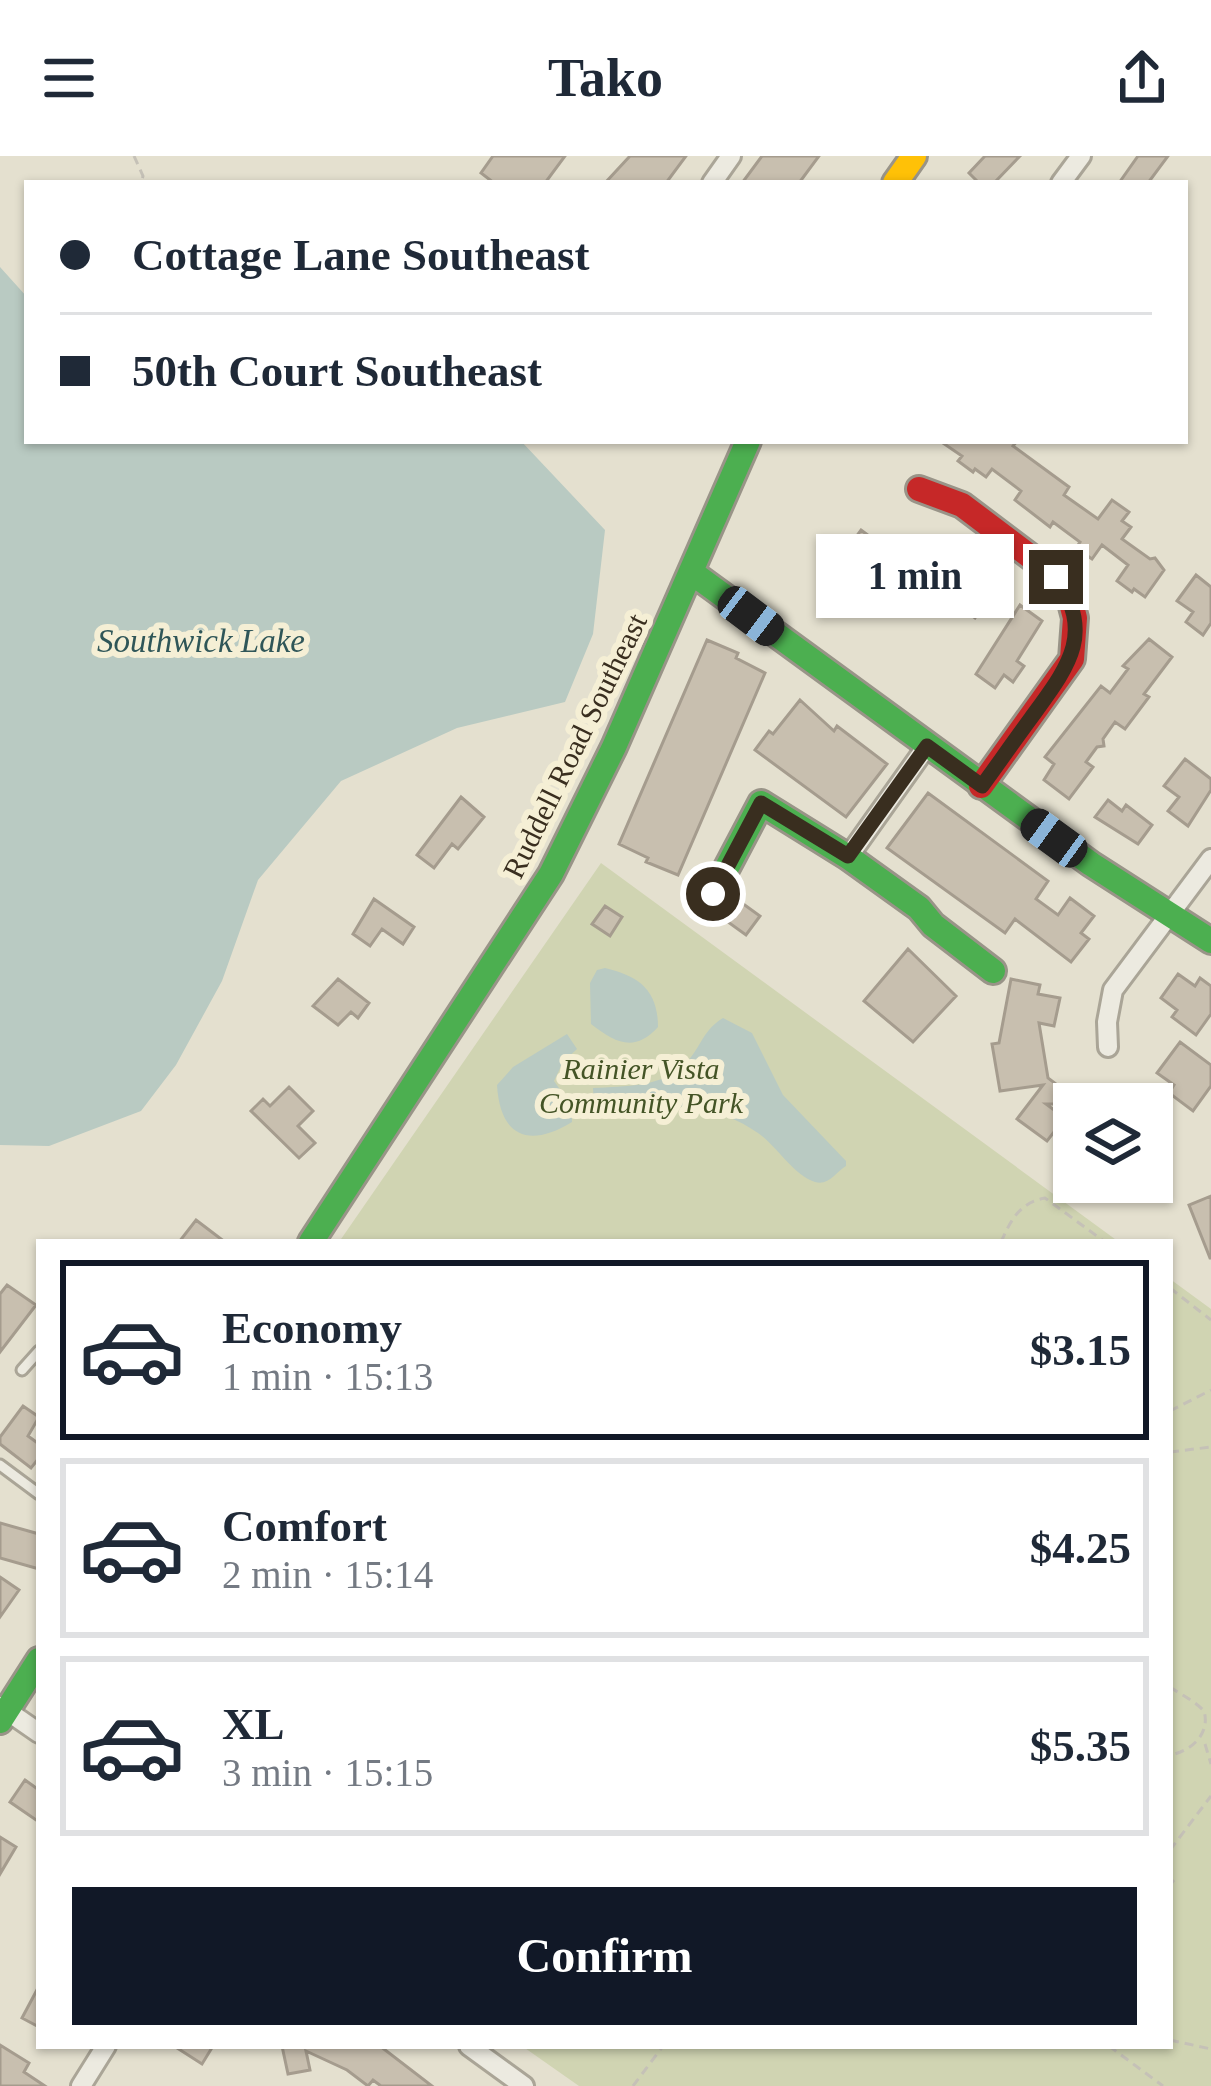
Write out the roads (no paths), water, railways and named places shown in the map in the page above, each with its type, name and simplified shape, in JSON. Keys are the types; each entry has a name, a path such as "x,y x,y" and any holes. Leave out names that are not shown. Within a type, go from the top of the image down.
{"street":[{"name":"Ruddell Road Southeast","path":"313,1239 551,874 614,747 747,444"},
{"path":"919,489 962,505 1056,577 1075,617 1072,658 982,786"},
{"path":"691,572 1090,864 1211,941"},
{"path":"848,856 927,746"},
{"path":"713,894 761,803 848,856 993,971"},
{"path":"1108,1047 1113,990 1211,859"},
{"path":"36,1664 2,1712 36,1731"},
{"path":"81,2086 104,2049"},
{"path":"473,2049 524,2086"}],"lane":[{"path":"22,1370 36,1354"},
{"path":"0,1466 36,1492"}],"water":[{"name":"Southwick Lake","path":"0,267 24,294 24,444 524,444 605,530 593,634 565,702 457,728 341,781 258,880 222,981 176,1065 141,1111 49,1146 0,1145"},
{"path":"605,968 637,980 650,994 658,1027 641,1040 617,1040 591,1024 590,983 597,970"},
{"path":"723,1018 752,1033 783,1095 846,1161 828,1180 820,1183 807,1178 758,1133 720,1114 679,1106 594,1104 593,1088 642,1084 676,1071"},
{"path":"567,1034 577,1049 563,1062 554,1081 571,1105 572,1122 542,1135 519,1133 504,1116 497,1085 513,1067"}],"park label":[{"name":"Rainier Vista Community Park","path":"641,1086"}]}
